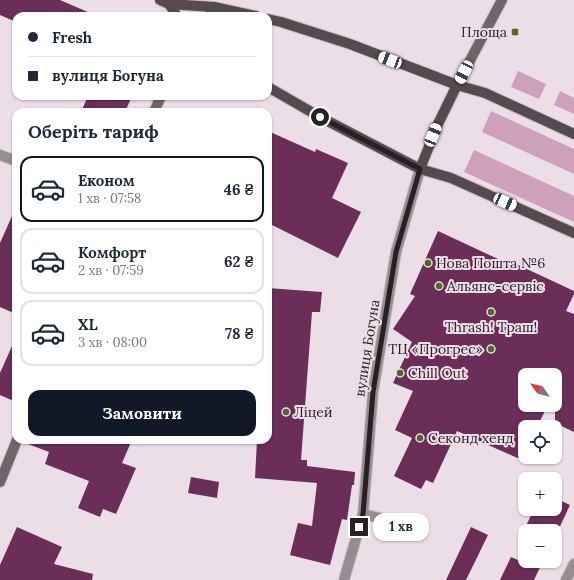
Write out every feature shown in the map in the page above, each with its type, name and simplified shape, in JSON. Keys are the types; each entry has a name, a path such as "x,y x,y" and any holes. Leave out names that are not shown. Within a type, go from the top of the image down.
{"main road":[{"path":"165,2 216,3 244,12"},
{"path":"165,2 174,12"},
{"path":"211,12 216,3"},
{"path":"272,20 350,44 457,85 485,93 574,134"},
{"path":"420,169 438,124 457,85"},
{"path":"272,89 320,117 420,169 450,178 574,233"}],"street":[{"path":"457,85 502,0"},
{"path":"0,155 12,160"},
{"name":"вулиця Богуна","path":"344,580 363,514 373,392 396,252 420,169"},
{"path":"0,482 15,444"},
{"path":"363,514 388,520"},
{"path":"566,580 574,564"}],"shaded area":[{"path":"518,71 546,84 539,99 511,87"},
{"path":"560,91 574,98 574,114 554,105"},
{"path":"491,111 574,149 574,174 482,132"},
{"path":"474,150 574,196 574,222 464,172"}],"building":[{"path":"0,0 60,0 88,12 12,12 12,20 0,15"},
{"path":"86,100 130,100 127,108 83,108"},
{"path":"272,133 315,152 316,149 348,163 332,198 361,212 338,258 272,225"},
{"path":"12,216 12,312 0,307 0,243"},
{"name":"ТЦ «Прогрес»","path":"438,231 513,266 514,263 574,291 566,311 574,314 574,432 562,426 562,420 555,420 555,412 562,412 562,368 518,368 518,412 544,412 540,420 518,420 518,458 457,431 433,483 426,480 421,489 394,476 412,438 395,430 413,391 393,383 412,342 393,329 415,296 410,294"},
{"name":"Ліцей","path":"272,288 322,292 320,312 312,312 301,460 307,460 307,466 355,472 347,520 342,519 330,565 290,555 298,523 312,526 317,483 255,478 257,444 272,444"},
{"path":"12,346 12,400 0,395 0,373"},
{"path":"28,444 130,444 122,463 136,468 116,514 103,509 100,517 78,508 89,481 45,464 49,452"},
{"path":"191,477 219,482 217,498 188,493"},
{"path":"562,501 570,505 561,524 527,524 531,516 562,516"},
{"path":"17,527 62,547 54,564 93,574 92,580 0,580 0,565"},
{"path":"471,527 488,535 466,580 446,580"},
{"path":"511,557 518,560 518,568 540,568 534,580 500,580"}],"place":[{"name":"Площа","path":"515,32"},
{"name":"Нова Пошта №6","path":"428,263"},
{"name":"Альянс-сервіс","path":"439,286"},
{"name":"Thrash! Траш!","path":"491,312"},
{"name":"ТЦ «Прогрес»","path":"491,349"},
{"name":"Chill Out","path":"400,373"},
{"name":"Ліцей","path":"286,412"},
{"name":"Секонд хенд","path":"420,438"}],"route":[{"path":"320,117 420,169 396,252 373,392 363,514 359,527"}]}
